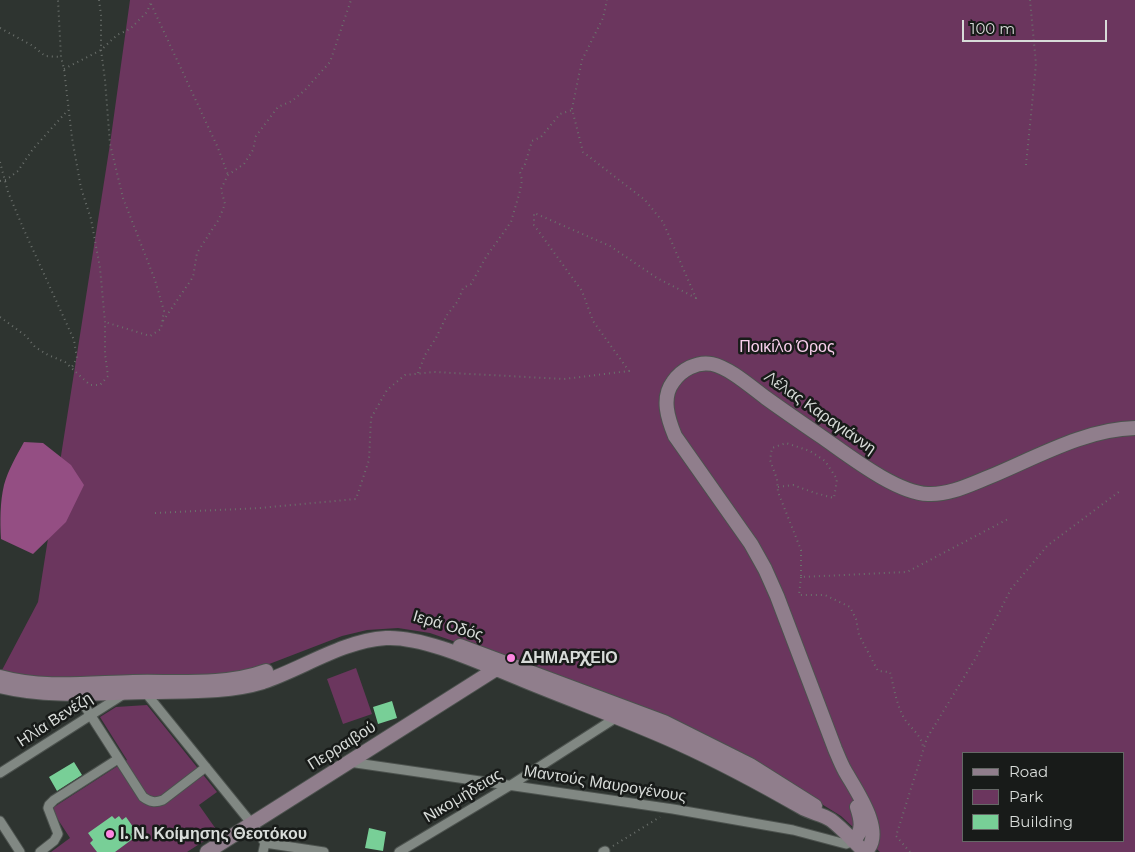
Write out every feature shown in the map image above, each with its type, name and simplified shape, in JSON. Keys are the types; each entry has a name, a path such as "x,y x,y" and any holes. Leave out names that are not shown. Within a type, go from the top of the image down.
{"main road":[{"name":"Λέλας Καραγιάννη","path":"853,841 859,834 861,820 844,770 765,570 750,544 676,436 671,426 666,404 670,386 683,371 704,363 713,364 738,377 861,465 898,486 925,494 951,492 1090,434 1135,428"},
{"name":"Ιερά Οδός","path":"0,677 33,682 75,684 234,678 268,670 351,636 382,630 410,631 464,647 664,722 750,765 812,803 865,852"},
{"name":"Ιερά Οδός","path":"0,686 33,693 77,694 213,690 249,686 271,679 354,644 384,638 404,639 426,644 496,669 617,717 718,762 806,810 829,820"},
{"name":"Περραιβού","path":"207,852 496,669"},
{"name":"Λέλας Καραγιάννη","path":"844,770 860,794 870,824 871,844 865,852"},
{"path":"829,820 842,822 849,818 856,805"}],"street":[{"path":"145,692 252,824 264,847 324,852"},
{"name":"Ηλία Βενέζη","path":"0,773 126,693"},
{"path":"77,694 143,797 149,802 157,803 163,800 206,767"},
{"name":"Νικομήδειας","path":"400,852 511,785 617,717"},
{"path":"40,852 54,841 58,834 48,808 49,805 118,759"},
{"name":"Μαντούς Μαυρογένους","path":"349,762 673,809 793,830 842,844 853,841"},
{"path":"0,821 20,852"}],"path":[{"path":"0,317 26,336 35,347 72,367 90,385 100,385 108,376 100,268 91,219 81,188 61,57 58,0"},
{"path":"99,0 101,50 106,80 110,144 123,198 156,280 164,311 161,329 150,336 104,322"},
{"path":"64,69 101,50 117,35 130,29 147,12 152,0"},
{"path":"162,322 193,277 197,253 219,219 225,204 221,189 228,175 244,164 253,150 256,136 278,106 292,101 305,90 330,62 352,0"},
{"path":"155,513 260,508 356,499 368,460 371,418 387,390 405,375 434,372 564,379 629,370 593,321 582,290 534,225 534,213 610,246 657,278 696,298 663,222 645,200 583,152 572,110 582,60 603,18 607,0"},
{"path":"1026,165 1036,64 1030,0"},
{"path":"151,4 218,148 228,175"},
{"path":"0,28 33,46 45,56 61,57"},
{"path":"0,181 6,180 18,171 33,149 69,109"},
{"path":"418,374 425,355 447,316 458,301 463,288 471,284 486,257 510,222 520,191 522,180 520,172 525,164 532,141 541,137 560,114 572,110"},
{"path":"0,162 8,192 74,340 77,358 72,367"},
{"path":"778,487 793,485 834,498 837,479 825,461 810,451 786,443 772,448 770,460 778,487 801,550 801,577 798,595 825,595 850,607 856,619 860,635 878,671 890,672 898,704 905,719 923,742 923,750"},
{"path":"910,852 896,836 927,738 977,656 1011,589 1047,546 1120,492"},
{"path":"801,577 907,572 1010,518"},
{"path":"604,851 673,809"}],"green space":[{"name":"Ποικίλο Όρος","path":"130,0 1135,0 1135,852 880,852 841,816 773,774 520,664 430,633 398,628 367,630 342,636 264,666 236,674 48,680 1,672 38,602 110,144"},
{"path":"356,668 372,714 343,724 327,679"},
{"path":"147,705 217,792 199,805 218,832 187,852 51,852 70,838 51,809 127,760 100,717 116,707"}],"shaded area":[{"path":"24,442 43,443 71,465 84,485 66,522 33,554 1,539 4,485 10,468"}],"building":[{"path":"392,701 397,718 378,724 373,707"},
{"path":"74,762 82,775 57,791 49,777"},
{"name":"Ι. Ν. Κοίμησης Θεοτόκου","path":"112,816 115,819 119,816 122,820 126,817 136,831 131,834 134,838 115,852 97,852 90,843 93,840 88,833"},
{"path":"369,828 386,832 383,851 365,848"}],"place":[{"name":"ΔΗΜΑΡΧΕΙΟ","path":"511,658"},
{"name":"Ι. Ν. Κοίμησης Θεοτόκου","path":"110,834"}]}
